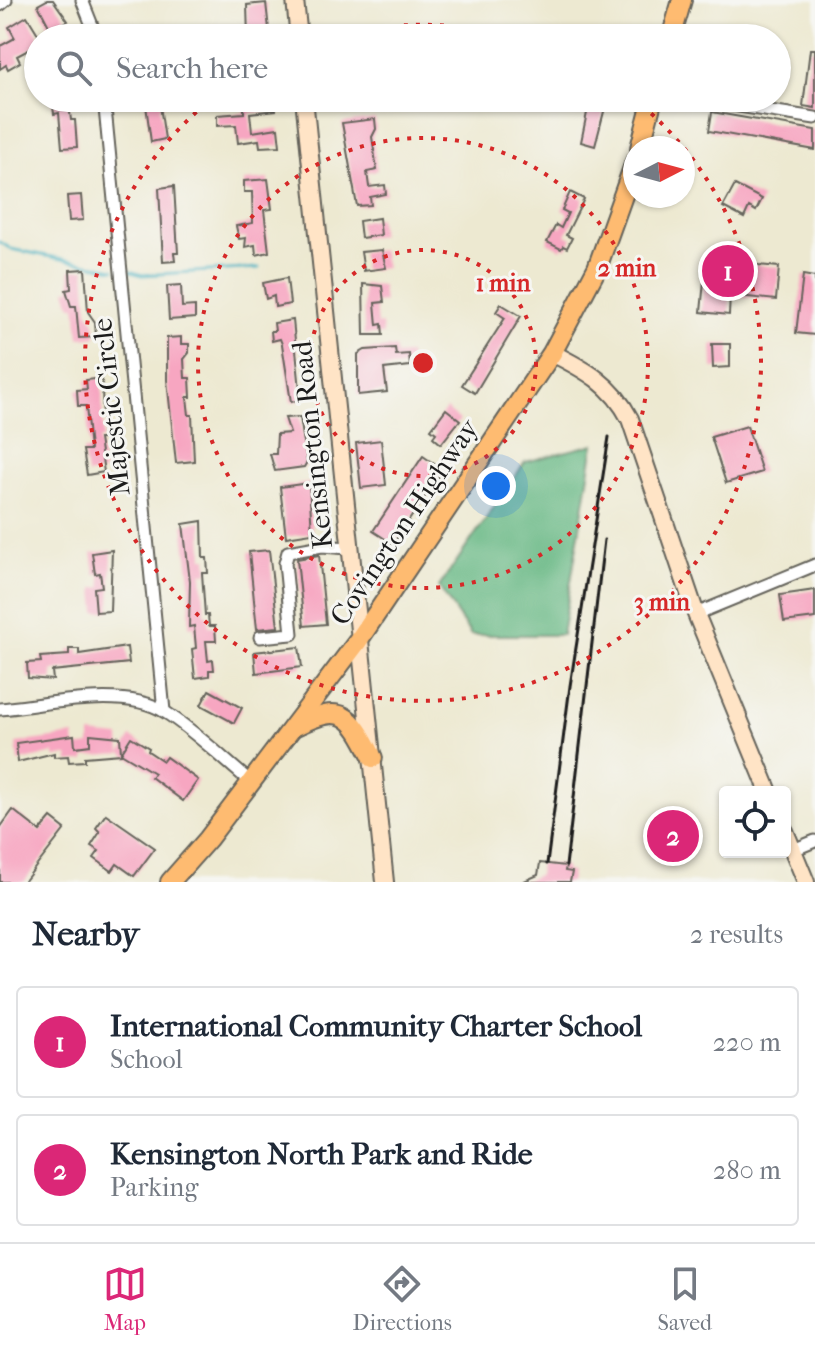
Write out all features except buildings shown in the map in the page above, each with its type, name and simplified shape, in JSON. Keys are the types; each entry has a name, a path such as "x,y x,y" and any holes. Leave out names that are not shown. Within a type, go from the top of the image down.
{"main road":[{"path":"675,24 682,0"},
{"path":"643,136 649,112"},
{"name":"Covington Highway","path":"170,882 208,839 358,641 552,353 597,268 623,195"},
{"path":"290,729 321,713 341,713 353,722 373,758"}],"street":[{"path":"0,5 6,0"},
{"path":"82,0 91,24"},
{"path":"295,0 298,24"},
{"name":"Majestic Circle","path":"105,112 164,711"},
{"name":"Kensington Road","path":"305,112 348,548 385,882"},
{"path":"787,112 815,118"},
{"path":"552,353 594,374 619,398 629,417 696,614 767,786"},
{"path":"260,637 292,634 285,563 288,552 322,546 348,548"},
{"path":"696,614 815,565"},
{"path":"0,709 117,698 138,700 164,711 251,782"},
{"path":"793,850 815,841"},
{"path":"791,845 806,882"}],"green space":[{"path":"594,444 562,635 471,635 439,587 525,462"}],"waterway":[{"path":"0,242 11,249 114,269"},
{"path":"129,271 142,275 259,268"}],"railway":[{"path":"547,864 570,686 609,437"},
{"path":"566,866 604,540"}],"place":[{"name":"International Community Charter School","path":"728,271"},
{"name":"Kensington North Park and Ride","path":"673,836"}]}
